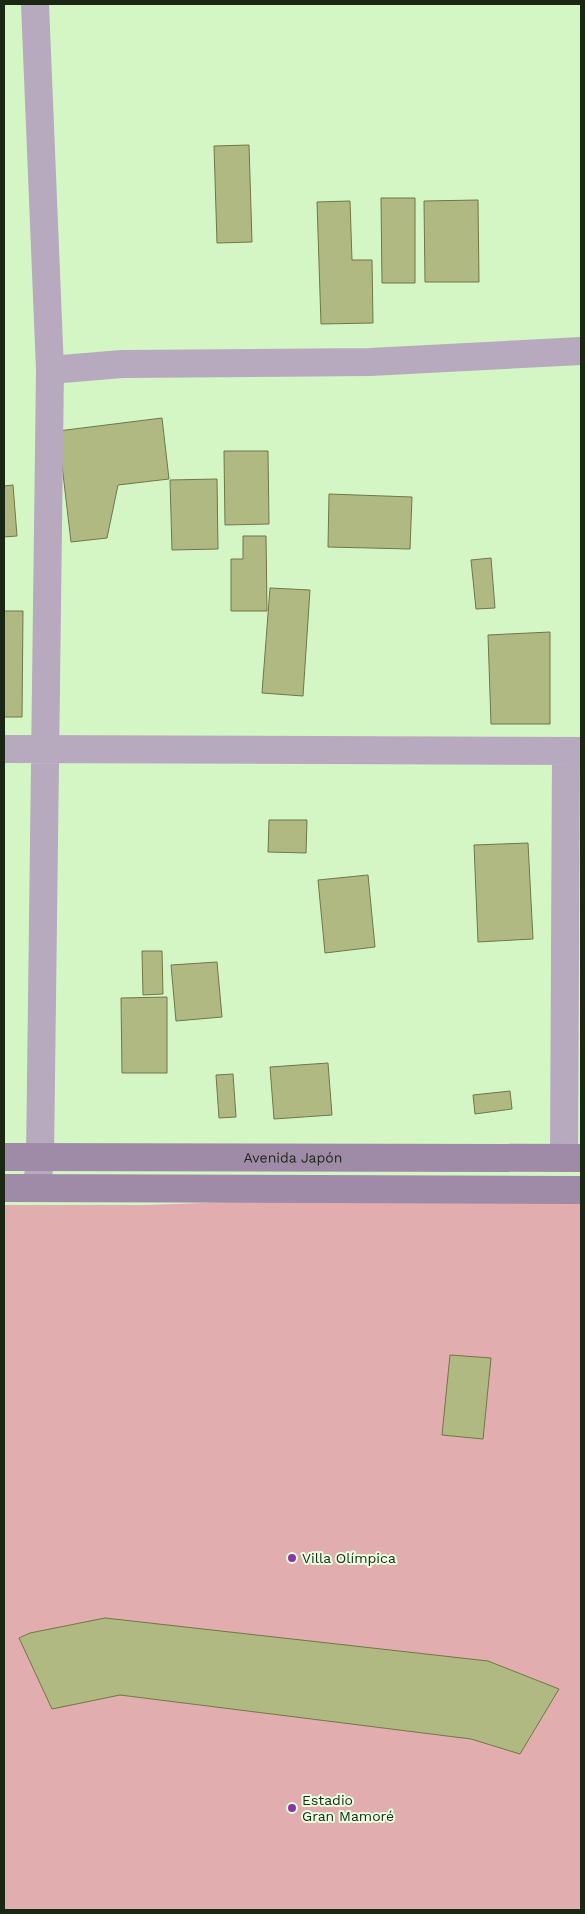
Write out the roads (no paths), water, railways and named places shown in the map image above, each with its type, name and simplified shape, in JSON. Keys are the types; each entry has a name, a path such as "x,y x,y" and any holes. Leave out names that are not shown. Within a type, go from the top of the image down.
{"street":[{"path":"36,4 50,370 40,1157 37,1188"},
{"path":"50,370 122,364 370,362 581,351"},
{"path":"4,749 574,751 572,1158"},
{"name":"Avenida Japón","path":"4,1157 572,1158"},
{"path":"4,1188 581,1190"}],"place":[{"name":"Villa Olímpica","path":"292,1558"},
{"name":"Estadio Gran Mamoré","path":"292,1808"}]}
